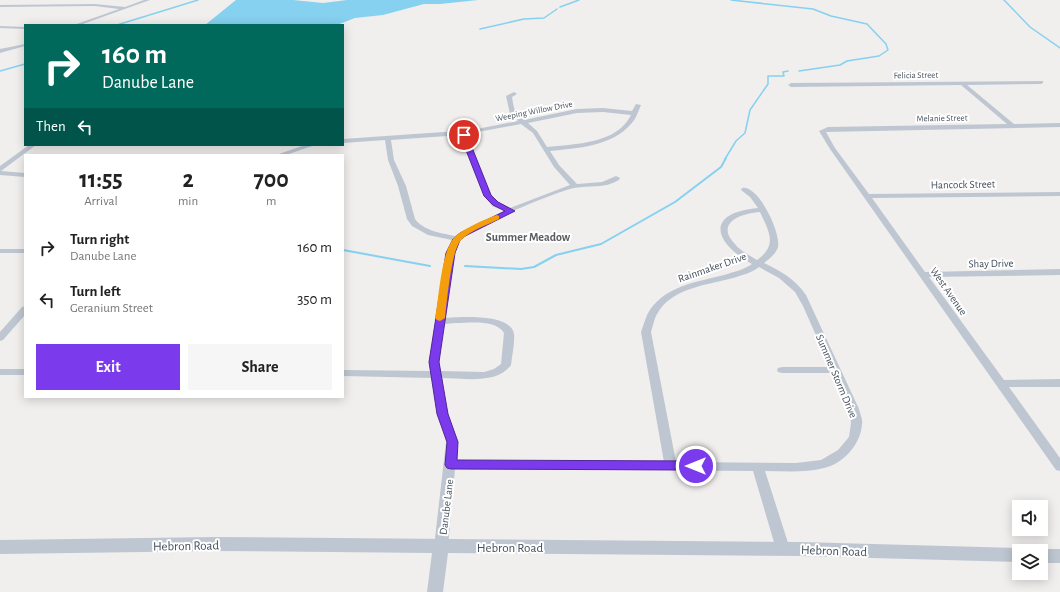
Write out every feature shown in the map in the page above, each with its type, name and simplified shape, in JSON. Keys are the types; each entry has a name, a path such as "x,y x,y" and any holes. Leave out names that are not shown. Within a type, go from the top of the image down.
{"street":[{"path":"79,24 148,0"},
{"path":"0,6 90,4 126,8"},
{"path":"0,27 24,28"},
{"path":"0,52 24,45"},
{"name":"Felicia Street","path":"791,86 1041,82"},
{"path":"962,83 1013,126"},
{"path":"514,94 509,96 510,109 513,114 535,132 556,166 575,186"},
{"path":"545,149 577,145 600,140 614,134 628,124 638,105"},
{"name":"Weeping Willow Drive","path":"344,141 463,133 577,111 602,110 634,113"},
{"name":"Melanie Street","path":"824,129 1060,125"},
{"name":"West Avenue","path":"824,129 822,131 824,136 1060,466"},
{"path":"463,133 488,196 496,204 511,211"},
{"path":"388,139 391,160 402,186 411,220 431,233 457,239 485,222 561,189 611,182 616,178"},
{"path":"0,169 32,146"},
{"path":"284,154 309,146"},
{"path":"0,173 24,175"},
{"name":"Rainmaker Drive","path":"671,466 646,332 648,323 657,306 668,297 692,285 752,268 773,250 774,234 763,210 752,193 745,190"},
{"name":"Hancock Street","path":"867,196 1060,194"},
{"name":"Summer Storm Drive","path":"451,465 796,467 823,464 842,453 854,438 858,423 854,409 800,292 779,274 737,251 726,237 724,231 727,222 743,212 763,210"},
{"name":"Danube Lane","path":"435,592 451,465 452,442 443,414 434,362 450,253 457,239"},
{"path":"0,251 24,251"},
{"name":"Shay Drive","path":"923,275 1060,272"},
{"path":"0,338 24,310"},
{"path":"344,373 491,374 502,369 508,361 509,333 503,324 494,321 440,321"},
{"path":"782,370 836,370"},
{"path":"0,372 24,372"},
{"path":"1001,384 1060,383"},
{"path":"757,466 783,549"},
{"name":"Hebron Road","path":"0,547 216,544 783,549 1012,555"},
{"path":"1048,556 1060,556"}],"water":[{"path":"236,0 293,0 323,3 347,0 478,0 424,4 383,15 355,18 340,24 206,24"}],"waterway":[{"path":"120,24 198,0"},
{"path":"560,7 579,0"},
{"path":"731,0 813,9 831,16 867,24 886,44 888,50 879,56 847,61 840,65 799,71"},
{"path":"1004,0 1030,27 1060,48"},
{"path":"480,29 524,19 544,18 557,9"},
{"path":"0,71 24,64"},
{"path":"725,159 736,141 745,133 750,110 768,84 768,76 784,76 783,72 788,71"},
{"path":"465,266 521,269 534,267 556,255 601,244 675,202 721,167 726,158"},
{"path":"344,250 430,266"}],"slow traffic":[{"path":"440,318 450,253 457,239 462,234 497,217"}],"district":[{"name":"Summer Meadow","path":"528,237"}],"route":[{"path":"464,135 468,148 491,201 511,211 462,234 457,239 450,253 434,362 443,414 452,442 451,465 696,466"}]}
